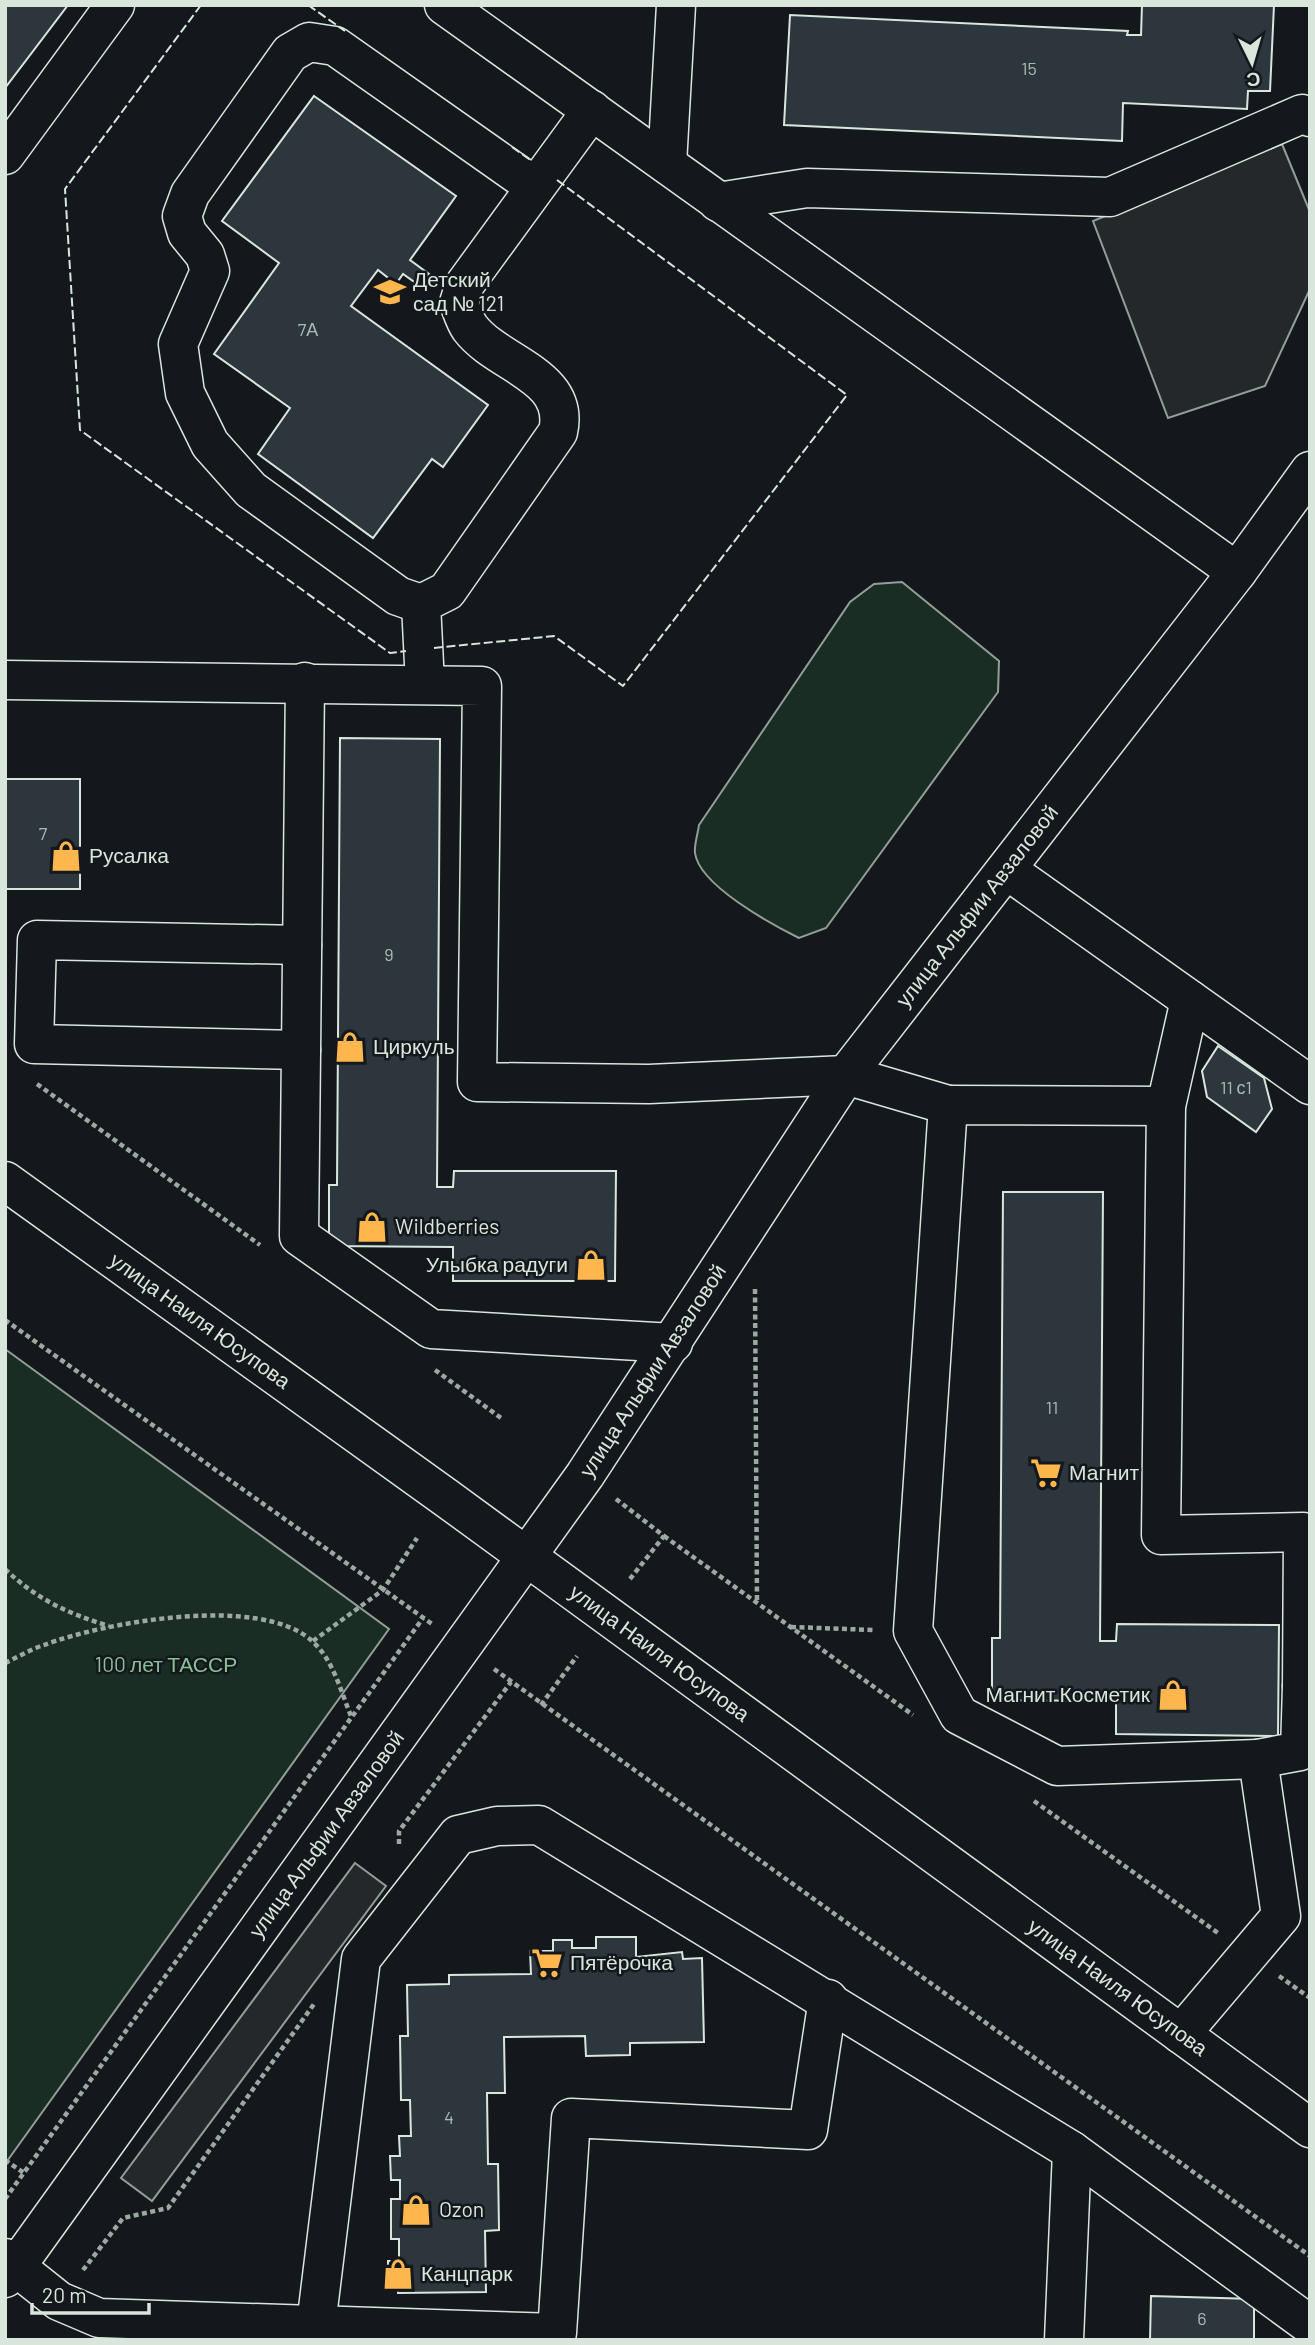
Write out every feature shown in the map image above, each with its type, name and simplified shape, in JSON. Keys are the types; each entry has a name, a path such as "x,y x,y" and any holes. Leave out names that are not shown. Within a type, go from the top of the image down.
{"street":[{"path":"5,155 115,5"},
{"path":"444,5 1237,572"},
{"path":"667,164 676,5"},
{"path":"534,186 335,46 309,42 290,53 190,194 182,216 187,233 205,255 210,271 178,344 185,393 210,444 251,490 398,596 421,604 447,591 558,432 562,414 555,394 470,328 459,303 465,284 592,110"},
{"path":"718,202 807,188 1110,197 1303,114 1310,117"},
{"name":"улица Альфии Авзаловой","path":"8,2267 29,2250 525,1558 673,1343 846,1075 1237,572 1310,471"},
{"path":"421,604 425,684"},
{"path":"5,680 305,681 482,686 477,1082 649,1084 846,1075 948,1104 1166,1106"},
{"path":"305,681 299,1236 431,1329 673,1343"},
{"path":"1007,870 1310,1085"},
{"path":"301,1050 34,1044 21,940 302,946"},
{"path":"948,1104 913,1631 959,1715 1057,1766 1258,1759 1300,1751 1306,1686 1303,1532 1161,1535 1166,1106 1190,1000"},
{"name":"улица Наиля Юсупова","path":"5,1181 445,1497 525,1558 605,1613 1310,2128"},
{"path":"1181,2034 1295,1915 1258,1759"},
{"path":"316,2325 361,1959 458,1835 497,1826 539,1825 828,1999 1072,2151 1303,2320"},
{"path":"8,2267 107,2329 316,2325 557,2333 571,2118 808,2130 828,1999"},
{"path":"1064,2340 1072,2151"}],"path":[{"path":"28,1077 264,1248"},
{"path":"755,1277 757,1602"},
{"path":"5,1320 441,1630"},
{"path":"433,1369 501,1418"},
{"path":"313,1641 383,1590 417,1538"},
{"path":"5,1569 26,1590 69,1614 110,1626"},
{"path":"5,1662 44,1644 110,1626 240,1615 279,1621 313,1641 332,1669 352,1717"},
{"path":"5,2199 423,1618"},
{"path":"791,1627 913,1631"},
{"path":"541,1704 577,1656"},
{"path":"485,1663 1310,2256"},
{"path":"399,1858 399,1831 511,1682"},
{"path":"59,2301 123,2218 168,2208 319,1997"},
{"path":"5,2160 24,2173"}],"green space":[{"path":"902,582 999,661 998,692 826,928 799,938 738,902 709,878 699,865 695,853 699,825 850,602 874,584"},
{"name":"100 лет ТАССР","path":"5,1349 389,1629 5,2164"}],"shaded area":[{"path":"1282,144 1310,212 1310,289 1265,386 1168,418 1093,221"},
{"path":"355,1863 386,1886 152,2201 121,2178"}],"building":[{"path":"5,5 68,5 5,88"},
{"path":"1142,5 1274,5 1270,91 1248,91 1247,109 1123,103 1122,141 784,125 790,15 1128,31 1127,35 1141,35"},
{"path":"314,96 456,196 410,260 429,274 420,286 403,274 396,284 378,270 351,306 488,405 443,467 432,459 373,538 258,454 290,408 214,354 279,263 222,221"},
{"path":"340,738 440,739 437,1187 453,1187 454,1171 616,1171 615,1281 453,1281 453,1247 329,1246 329,1185 337,1185"},
{"path":"5,779 80,779 80,889 5,889"},
{"path":"1218,1046 1264,1078 1272,1109 1256,1132 1207,1097 1202,1071"},
{"path":"1003,1192 1103,1192 1100,1641 1116,1641 1117,1624 1279,1625 1278,1736 1116,1734 1116,1701 992,1700 992,1638 1000,1638"},
{"path":"596,1937 636,1937 636,1957 682,1952 683,1959 702,1958 704,2042 630,2043 630,2055 586,2056 585,2036 504,2037 505,2093 487,2093 488,2164 498,2164 499,2230 485,2231 486,2292 398,2293 398,2283 388,2282 388,2261 399,2261 399,2239 391,2239 391,2199 400,2199 400,2180 391,2180 390,2156 400,2156 399,2136 411,2136 410,2100 401,2100 400,2036 408,2036 407,1985 449,1984 449,1975 531,1974 530,1951 553,1951 553,1940 572,1940 572,1948 596,1948"},
{"path":"1151,2296 1254,2299 1254,2340 1150,2340"}],"fence":[{"path":"201,5 65,189 80,430 390,653 406,651"},
{"path":"308,5 345,31"},
{"path":"512,147 532,161"},
{"path":"434,648 554,636 623,686 847,395 557,180"}],"place":[{"name":"Детский сад № 121","path":"390,292"},
{"name":"Русалка","path":"66,856"},
{"name":"Циркуль","path":"350,1047"},
{"name":"Wildberries","path":"372,1227"},
{"name":"Улыбка радуги","path":"591,1265"},
{"name":"Магнит","path":"1046,1473"},
{"name":"Магнит Косметик","path":"1173,1695"},
{"name":"Пятёрочка","path":"547,1963"},
{"name":"Ozon","path":"416,2210"},
{"name":"Канцпарк","path":"398,2274"}]}
